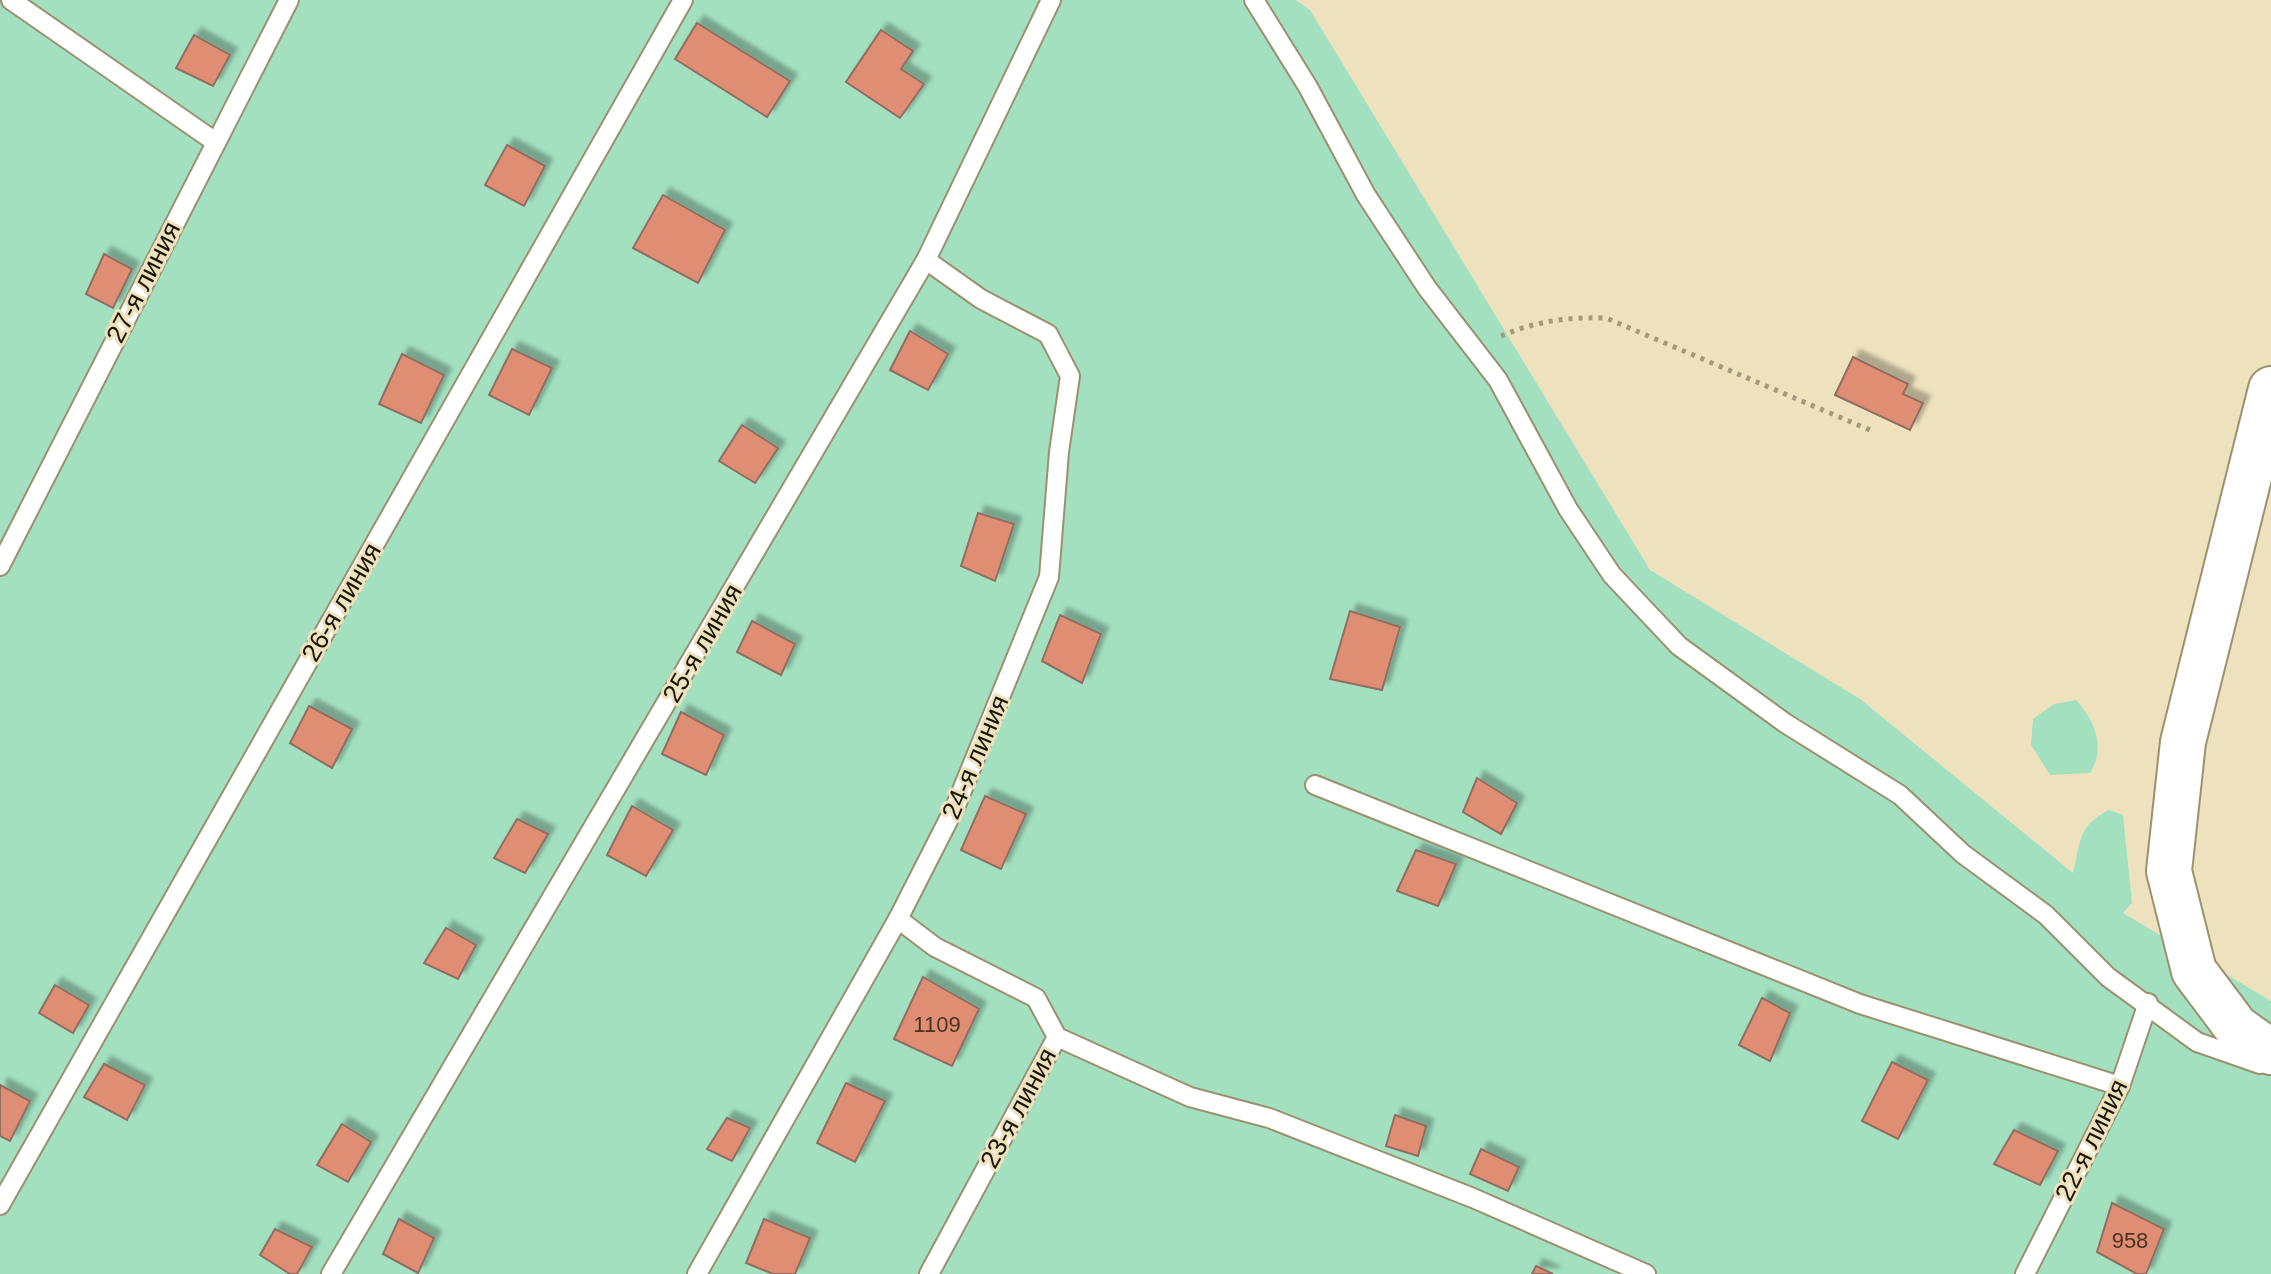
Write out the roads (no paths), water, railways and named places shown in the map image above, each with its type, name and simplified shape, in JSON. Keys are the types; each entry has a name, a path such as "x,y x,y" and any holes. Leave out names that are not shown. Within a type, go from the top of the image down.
{"street":[{"path":"2271,389 2183,742 2169,871 2194,971 2236,1027 2271,1052"}],"lane":[{"path":"11,0 214,141"},
{"name":"27-я линия","path":"0,566 214,141 289,0"},
{"name":"26-я линия","path":"0,1205 683,0"},
{"name":"25-я линия","path":"331,1274 926,260 1051,0"},
{"path":"1254,0 1308,87 1366,195 1427,288 1498,380 1568,509 1612,575 1679,646 1785,723 1900,795 1963,854 2046,915 2108,977 2148,1003 2197,1042 2271,1068"},
{"name":"24-я линия","path":"697,1274 898,919 956,805 1049,577 1059,452 1070,376 1048,334 981,299 926,260"},
{"path":"1315,785 1860,1004 2120,1086"},
{"name":"23-я линия","path":"898,919 935,947 1036,998 1057,1037 929,1274"},
{"name":"22-я линия","path":"2025,1274 2120,1086 2148,1003"},
{"path":"1057,1037 1190,1097 1269,1118 1473,1198 1646,1274"}]}
